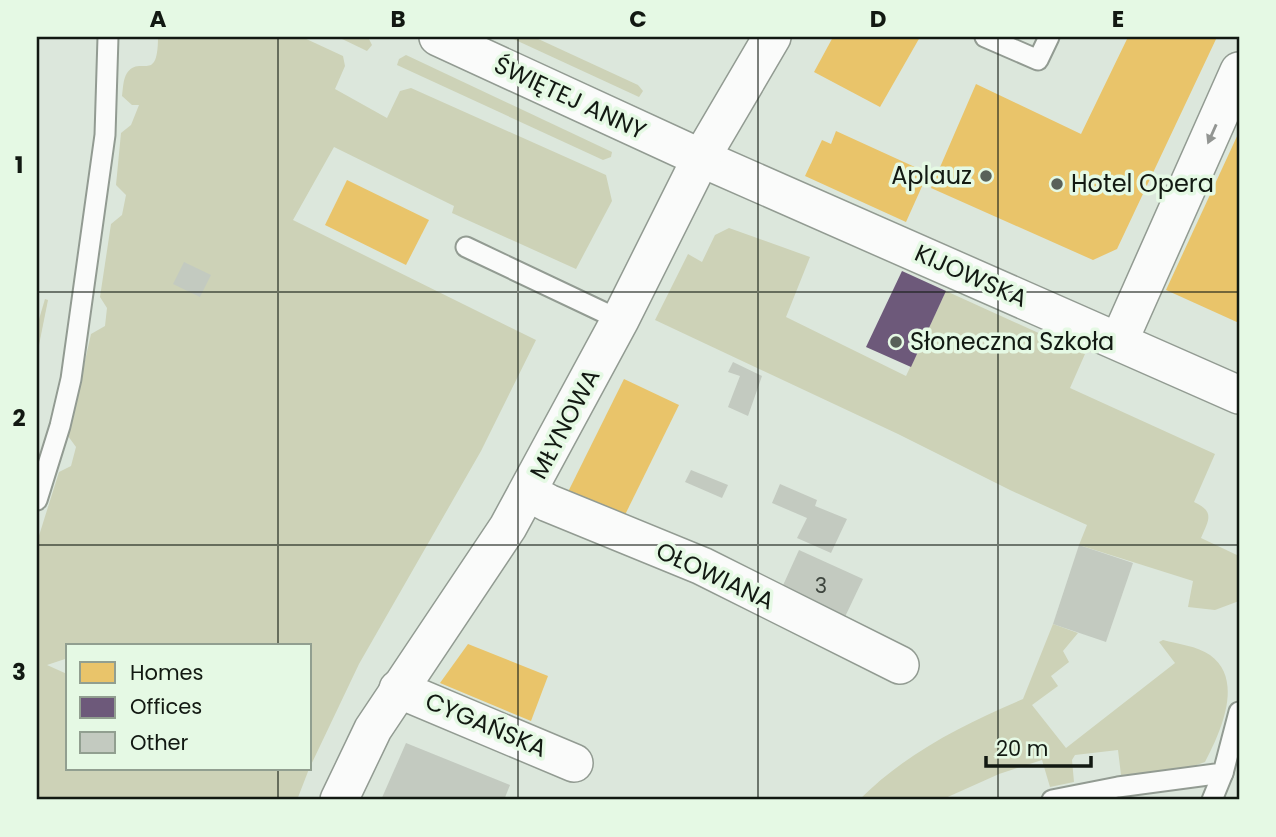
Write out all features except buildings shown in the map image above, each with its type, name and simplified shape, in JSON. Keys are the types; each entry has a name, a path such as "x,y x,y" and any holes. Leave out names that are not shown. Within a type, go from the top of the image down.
{"street":[{"name":"ŚWIĘTEJ ANNY","path":"438,37 701,158"},
{"name":"MŁYNOWA","path":"339,800 373,729 484,565 528,492 620,320 701,158 772,37"},
{"path":"1119,341 1239,71"},
{"name":"KIJOWSKA","path":"701,158 1239,395"},
{"name":"OŁOWIANA","path":"528,492 548,503 702,566 900,665"},
{"name":"CYGAŃSKA","path":"398,689 574,763"}],"lane":[{"path":"37,500 60,426 71,379 104,135 108,37"},
{"path":"985,37 1038,60 1049,37"},
{"path":"466,247 620,320"},
{"path":"1212,800 1223,773 1239,712"},
{"path":"1052,800 1118,787 1223,773"}],"green space":[{"path":"158,37 302,37 343,56 345,66 335,89 387,118 400,91 411,88 606,175 612,201 576,269 452,213 454,206 334,147 293,220 536,340 481,451 359,664 312,763 312,644 66,644 66,659 47,665 66,674 66,770 309,770 297,800 37,800 37,542 59,472 71,466 76,447 68,436 91,334 105,326 107,308 100,297 111,224 122,215 126,195 116,185 121,133 131,125 139,105 132,105 122,96 124,81 132,68 152,64 157,52"},
{"path":"338,37 364,37 369,39 372,45 367,51"},
{"path":"509,37 534,37 638,85 643,91 639,97"},
{"path":"406,55 612,152 611,157 603,160 397,65 399,59"},
{"path":"729,228 810,257 786,317 906,376 946,291 1085,354 1070,388 1215,454 1194,502 1208,513 1201,538 1239,556 1239,601 1215,610 1188,607 1193,581 1079,545 1087,525 655,320 688,254 702,262 715,235"},
{"path":"45,299 48,300 37,355 37,326"},
{"path":"1053,624 1078,633 1063,651 1069,662 1051,676 1058,686 1032,705 1066,748 1175,663 1159,642 1163,640 1193,647 1210,655 1226,678 1226,707 1217,737 1205,762 1185,769 1121,775 1118,750 1075,755 1072,760 1074,782 1050,787 1042,760 999,774 941,800 859,800 915,754 978,719 1023,699"}],"place":[{"name":"Aplauz","path":"986,176"},
{"name":"Hotel Opera","path":"1057,184"},
{"name":"Słoneczna Szkoła","path":"896,342"}]}
